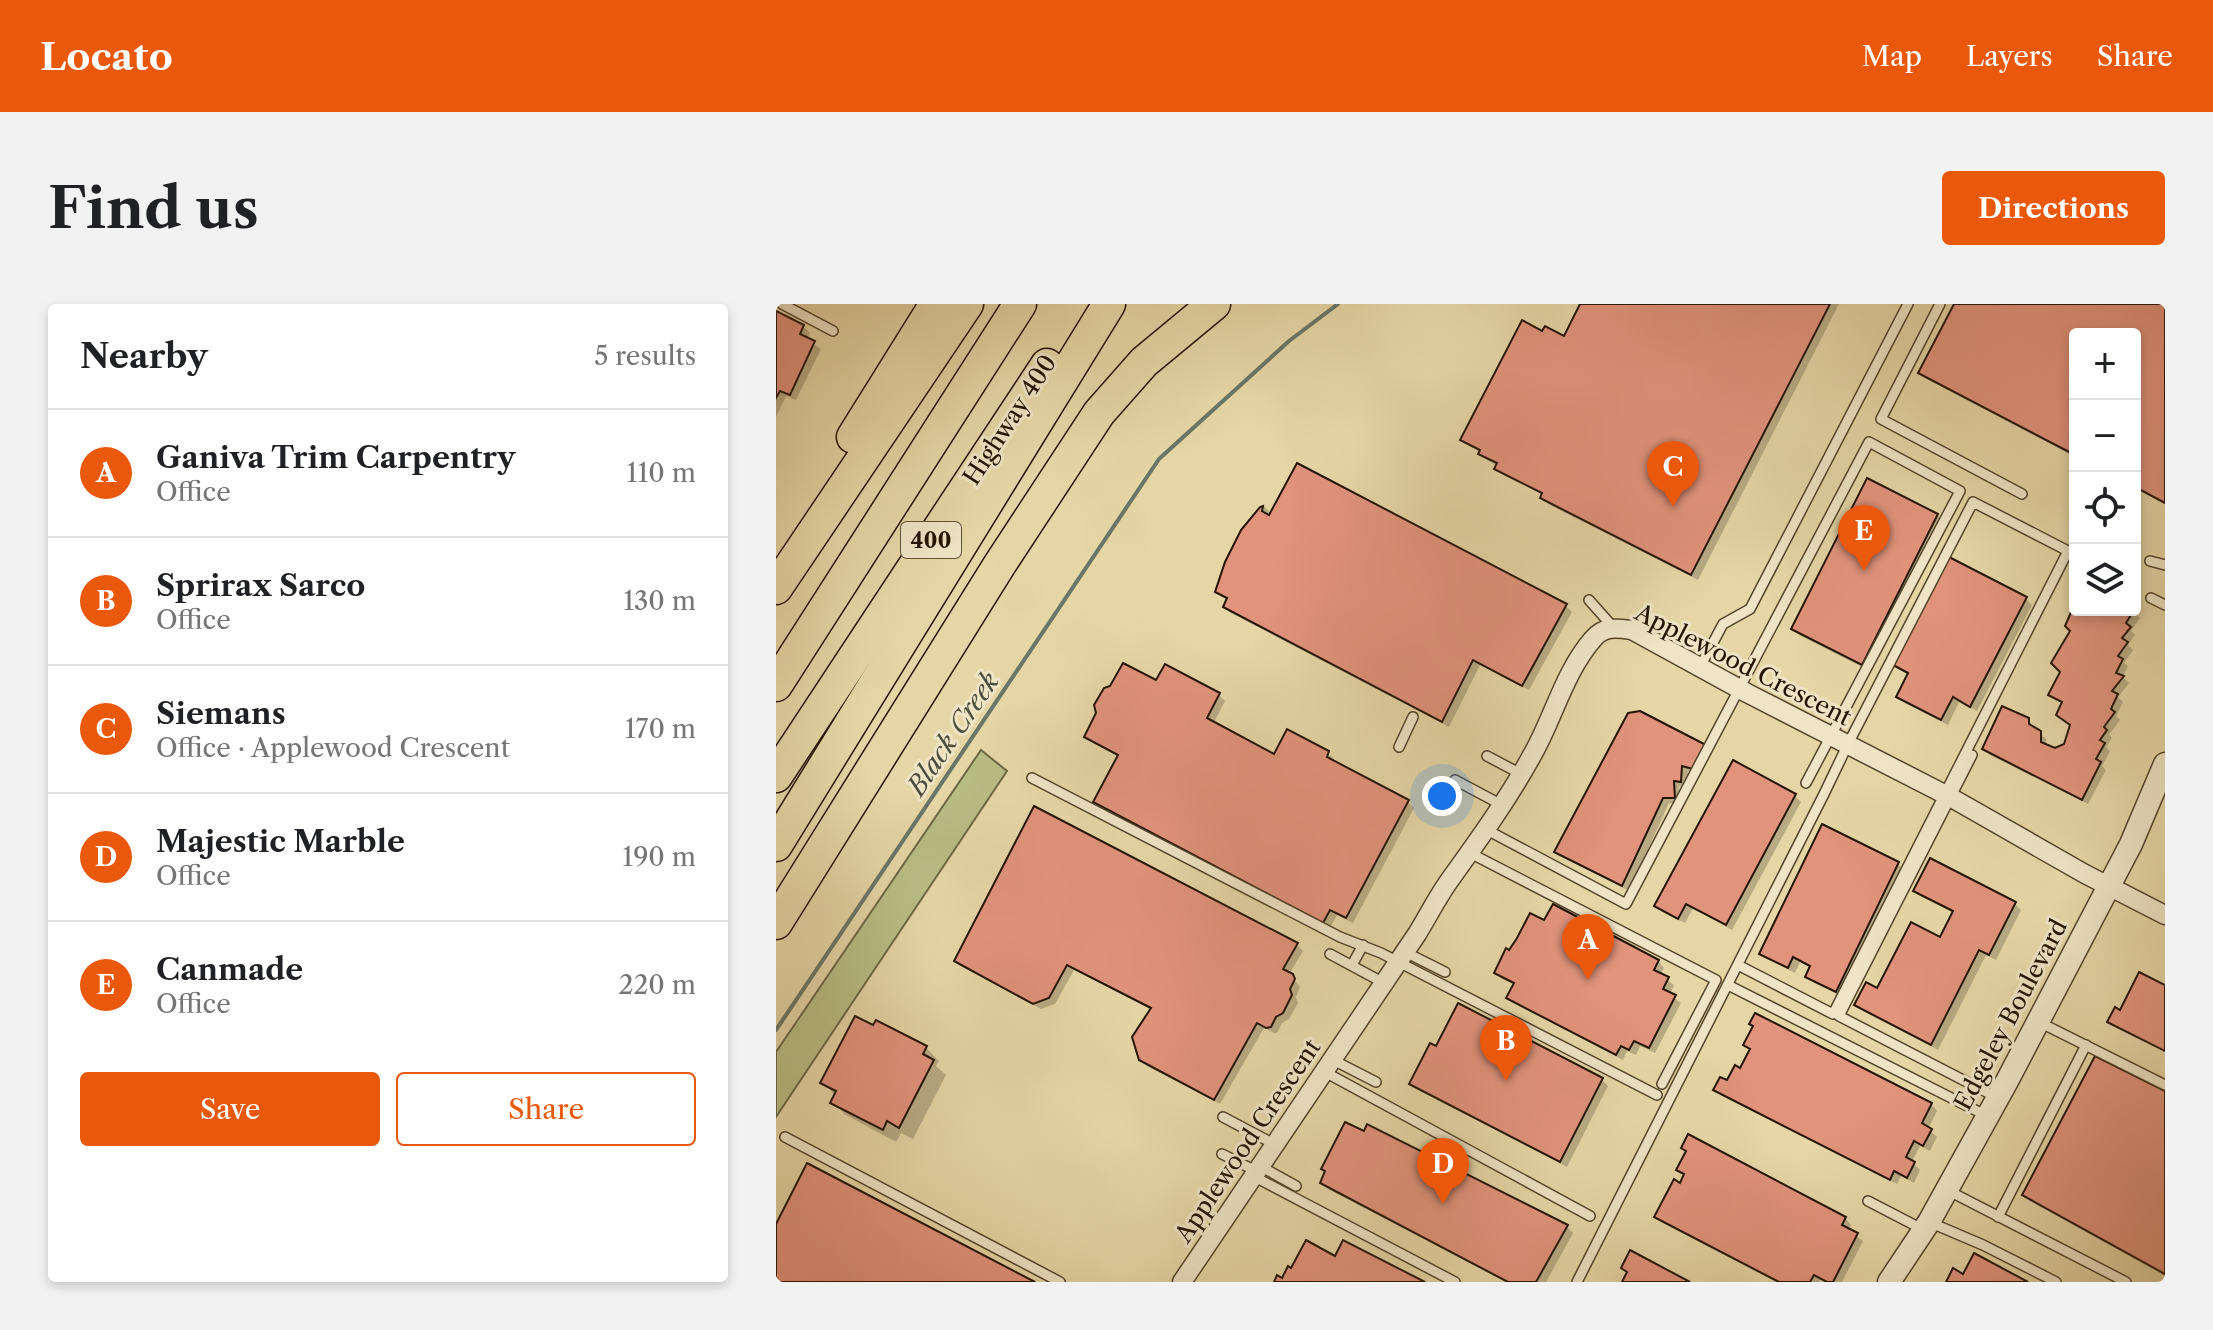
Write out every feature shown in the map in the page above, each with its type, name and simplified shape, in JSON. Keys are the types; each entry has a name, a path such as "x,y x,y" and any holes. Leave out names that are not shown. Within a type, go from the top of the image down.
{"highway":[{"path":"776,588 821,489 936,304"},
{"path":"776,588 967,304"},
{"name":"400","path":"776,685 1020,304"},
{"name":"Highway 400","path":"776,776 1086,304"},
{"path":"776,845 1109,304"},
{"path":"776,923 932,670 1099,413 1144,362 1214,304"}],"street":[{"name":"Applewood Crescent","path":"1182,1282 1402,956 1447,884 1487,830 1536,747 1580,659 1595,637 1613,627 1632,630 2165,915"},
{"name":"Edgeley Boulevard","path":"1889,1282 1927,1226 1992,1107 2131,844 2165,764"}],"lane":[{"path":"782,304 833,331"},
{"path":"1700,667 1723,624 1750,609 1908,304"},
{"path":"1940,304 1881,419 2022,494"},
{"path":"1487,830 1626,904 1869,442 1960,491 1806,783"},
{"path":"1577,1282 1973,502 2068,551 1839,1016 1992,1107"},
{"path":"2150,561 2165,565"},
{"path":"2151,598 2165,605"},
{"path":"1589,600 1613,627"},
{"path":"1399,747 1413,717"},
{"path":"1738,965 1833,1014 1947,796 1972,755"},
{"path":"1487,756 1521,774"},
{"path":"1032,778 1340,937 1445,972"},
{"path":"1455,780 1502,805"},
{"path":"1470,853 1716,980 1662,1084"},
{"path":"1352,965 1363,945"},
{"path":"1330,954 1384,983"},
{"path":"1402,956 1657,1095"},
{"path":"1728,985 1992,1107"},
{"path":"2037,1022 2165,1085"},
{"path":"1998,1217 2086,1045"},
{"path":"1327,1065 1376,1082"},
{"path":"1327,1065 1590,1216"},
{"path":"1223,1117 1274,1144"},
{"path":"785,1137 1060,1282"},
{"path":"1222,1154 1455,1282"},
{"path":"1256,1171 1296,1186"},
{"path":"1947,1190 2126,1282"},
{"path":"1868,1201 1983,1245 2056,1282"}],"green space":[{"path":"981,750 1007,771 776,1117 776,1052"}],"building":[{"path":"1580,304 1830,304 1691,575 1540,498 1542,493 1494,469 1497,463 1460,440 1522,320 1542,331 1545,326 1564,336"},
{"path":"1954,304 2165,304 2165,503 2141,490 2141,328 2069,328 2069,452 1918,373"},
{"path":"776,311 804,325 800,334 815,341 790,395 780,391 776,398"},
{"path":"1297,463 1567,604 1522,686 1473,660 1442,722 1223,607 1227,598 1215,592 1241,530 1260,507 1263,506 1262,511 1269,515"},
{"path":"1867,478 1938,514 1862,665 1791,629"},
{"path":"1949,557 2027,597 1970,707 1953,697 1941,720 1896,697 1908,673 1893,665"},
{"path":"2069,616 2130,616 2126,623 2131,627 2122,638 2128,642 2118,656 2123,659 2116,673 2124,676 2112,691 2118,694 2111,709 2115,712 2104,727 2107,730 2100,740 2105,743 2096,759 2101,762 2082,800 1982,749 2002,706 2029,718 2029,724 2041,731 2041,742 2055,748 2064,744 2070,725 2056,715 2062,702 2048,695 2060,672 2051,663 2070,631 2065,626"},
{"path":"1123,663 1156,680 1165,664 1220,693 1207,718 1274,754 1287,729 1329,751 1327,757 1409,800 1346,918 1330,910 1323,923 1093,802 1118,755 1084,737 1096,713 1094,705"},
{"path":"1640,711 1706,745 1693,769 1682,766 1681,782 1674,781 1675,798 1663,798 1622,886 1554,852 1628,713"},
{"path":"1733,760 1796,794 1726,925 1686,904 1678,919 1654,906"},
{"path":"1034,806 1298,943 1283,969 1293,974 1295,979 1290,989 1292,995 1283,1013 1276,1017 1271,1027 1257,1023 1214,1100 1139,1060 1132,1037 1151,1008 1067,965 1049,998 1033,1004 954,961"},
{"path":"1822,824 1899,862 1836,992 1805,977 1810,966 1793,957 1788,968 1759,954"},
{"path":"1930,858 2016,902 1989,955 1979,950 1931,1045 1854,1005 1866,982 1877,988 1911,922 1940,937 1953,911 1913,891"},
{"path":"1553,904 1659,960 1654,970 1669,977 1663,989 1676,995 1649,1048 1634,1041 1629,1050 1621,1046 1616,1055 1506,998 1514,983 1494,973 1506,948 1509,950 1530,913 1544,920"},
{"path":"2139,972 2165,985 2165,1051 2107,1022 2115,1007 2120,1010"},
{"path":"1458,1003 1603,1078 1560,1162 1409,1084 1430,1043 1436,1046"},
{"path":"1755,1013 1932,1103 1922,1123 1932,1129 1923,1146 1914,1141 1906,1157 1915,1162 1907,1178 1894,1171 1890,1180 1713,1090 1720,1077 1727,1080 1735,1065 1740,1068 1750,1049 1743,1045 1753,1026 1749,1024"},
{"path":"855,1016 873,1025 876,1020 927,1046 923,1054 934,1060 899,1128 887,1121 883,1130 830,1103 836,1091 820,1083"},
{"path":"2095,1056 2165,1091 2165,1274 2022,1195"},
{"path":"1345,1122 1364,1131 1367,1124 1568,1225 1536,1282 1508,1282 1320,1183 1325,1171 1321,1169"},
{"path":"1688,1134 1846,1217 1842,1225 1858,1233 1833,1282 1814,1275 1810,1282 1779,1282 1654,1217 1674,1179 1680,1183 1684,1174 1676,1170 1686,1151 1681,1148"},
{"path":"807,1163 1035,1282 776,1282 776,1224"},
{"path":"1306,1240 1335,1256 1343,1240 1425,1282 1274,1282 1277,1275 1282,1278 1288,1266 1291,1268"},
{"path":"1630,1250 1690,1282 1622,1282 1627,1272 1621,1268"},
{"path":"1974,1253 2028,1282 1946,1282 1953,1268 1963,1274"}],"waterway":[{"name":"Black Creek","path":"776,1030 1159,459 1289,341 1338,304"}],"place":[{"name":"Siemans","path":"1673,507"},
{"name":"Canmade","path":"1864,571"},
{"name":"Ganiva Trim Carpentry","path":"1588,980"},
{"name":"Sprirax Sarco","path":"1506,1081"},
{"name":"Majestic Marble","path":"1443,1204"}]}
